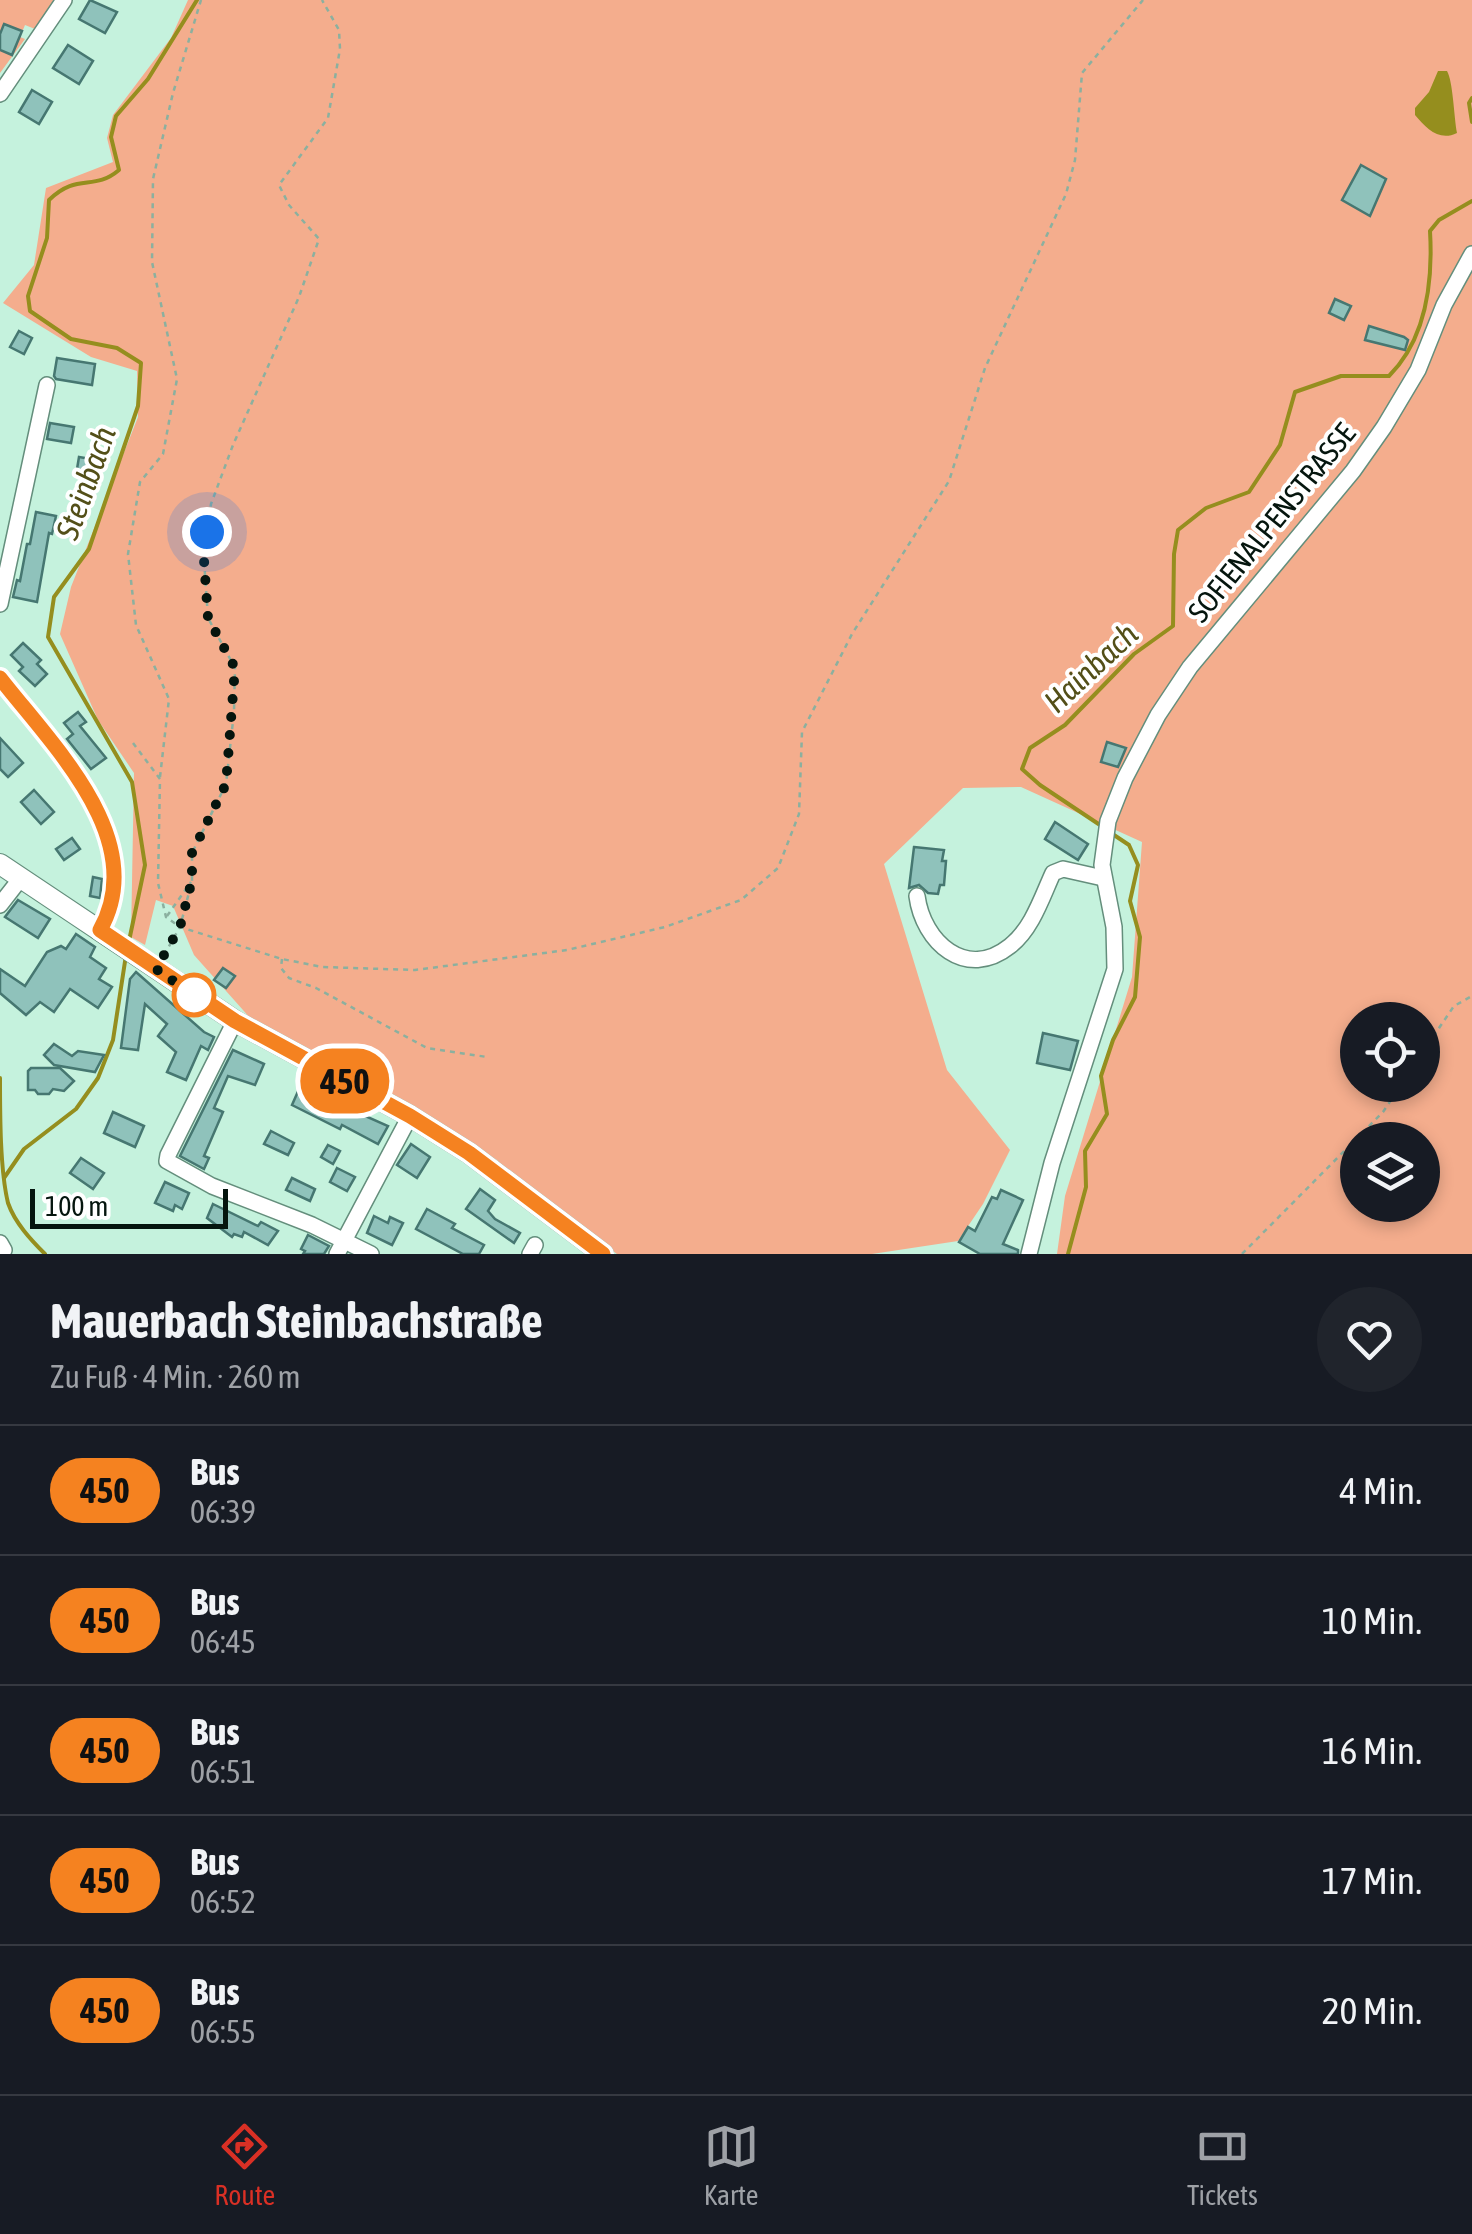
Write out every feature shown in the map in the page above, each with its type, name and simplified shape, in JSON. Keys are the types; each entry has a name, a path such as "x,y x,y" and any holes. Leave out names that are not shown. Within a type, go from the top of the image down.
{"main road":[{"path":"0,864 235,1021 410,1116 469,1153 603,1254"}],"street":[{"path":"0,94 64,0"},
{"name":"SOFIENALPENSTRASSE","path":"1102,878 1108,821 1173,690 1287,546 1353,471 1384,427 1418,370 1444,304 1472,254"},
{"path":"0,604 48,385"},
{"path":"0,678 86,791 103,824 117,879 109,914 109,936"},
{"path":"917,896 920,916 938,945 959,955 982,958 1009,947 1020,936 1053,873 1063,869 1102,878 1114,926 1115,968 1052,1163 1028,1254"},
{"path":"0,905 21,878"},
{"path":"235,1021 167,1161 341,1247 371,1254"},
{"path":"341,1247 410,1116"}],"path":[{"path":"201,0 153,179 152,262 177,379 162,454 140,482 128,554 136,625 169,699 160,779 158,883 166,917 180,927 282,959 322,967 415,970 567,950 666,926 741,900 778,868 799,814 802,732 852,634 949,482 985,368 1066,194 1075,160 1082,73 1143,0"},
{"path":"156,969 180,927 192,880 192,853 226,784 235,668 208,618 204,560 211,504 299,297 319,239 289,206 279,186 328,118 340,49 339,30 322,0"},
{"path":"133,743 160,779"},
{"path":"166,917 192,880"},
{"path":"282,959 281,968 288,978 316,988 427,1048 488,1057"},
{"path":"1440,1027 1454,1006 1472,996"},
{"path":"1242,1254 1390,1102"}],"shaded area":[{"path":"0,0 55,0 35,29 25,25 20,37 25,39 0,73"},
{"path":"188,0 1472,0 1472,1254 1057,1254 1065,1196 1132,977 1142,842 1021,787 963,788 884,864 947,1070 1010,1150 983,1204 958,1241 872,1254 617,1254 510,1174 497,1160 251,1019 194,955 173,906 156,900 145,945 131,937 134,773 98,720 60,634 71,587 138,417 137,371 91,357 3,303 34,265 46,188 113,162 107,138 113,115 171,38"},
{"path":"1438,71 1447,71 1451,83 1457,133 1444,136 1433,132 1415,115 1415,108 1429,92"}],"building":[{"path":"90,0 117,12 105,33 79,19"},
{"path":"4,24 22,31 12,55 0,50"},
{"path":"68,45 93,61 79,84 53,68"},
{"path":"32,90 52,102 39,124 19,112"},
{"path":"1361,165 1386,179 1370,216 1342,200"},
{"path":"1335,299 1351,306 1344,320 1329,313"},
{"path":"1369,326 1404,337 1408,340 1405,350 1365,340"},
{"path":"19,331 32,338 24,354 10,347"},
{"path":"57,358 95,364 92,385 56,379"},
{"path":"50,423 74,427 71,443 47,439"},
{"path":"79,457 97,460 94,478 76,475"},
{"path":"36,512 56,516 52,534 49,533 37,602 13,597"},
{"path":"23,643 41,660 37,664 47,674 35,686 19,671 23,667 11,655"},
{"path":"78,712 86,722 80,726 106,758 91,769 67,739 73,734 64,723"},
{"path":"0,738 23,763 8,777 0,769"},
{"path":"1107,742 1126,748 1118,767 1101,762"},
{"path":"34,790 54,812 41,824 21,802"},
{"path":"1055,822 1088,844 1078,860 1045,839"},
{"path":"72,838 80,849 64,860 56,849"},
{"path":"914,847 944,850 944,885 940,885 938,894 928,893 919,885 909,888"},
{"path":"93,877 102,879 100,898 90,896"},
{"path":"18,900 50,919 38,938 5,917"},
{"path":"76,934 95,947 90,957 106,968 99,979 112,987 98,1008 70,989 54,1012 40,1002 26,1015 0,993 0,969 25,986 47,952 61,946 66,949"},
{"path":"223,968 235,976 226,988 214,980"},
{"path":"136,972 214,1037 208,1050 201,1046 186,1080 167,1072 176,1052 158,1036 167,1024 145,1004 138,1050 121,1048 130,979"},
{"path":"1043,1033 1078,1041 1070,1070 1037,1063"},
{"path":"54,1044 72,1056 78,1051 104,1055 95,1072 54,1065 44,1055"},
{"path":"233,1050 264,1064 255,1085 228,1076 214,1108 223,1112 204,1156 209,1158 204,1169 180,1156"},
{"path":"31,1068 60,1068 74,1081 64,1091 53,1089 49,1094 38,1094 28,1090"},
{"path":"300,1087 388,1126 378,1144 292,1105"},
{"path":"113,1112 144,1126 135,1147 104,1133"},
{"path":"271,1131 294,1143 288,1155 264,1144"},
{"path":"411,1144 430,1157 417,1178 397,1165"},
{"path":"328,1145 340,1151 333,1164 321,1157"},
{"path":"81,1158 104,1173 93,1189 70,1173"},
{"path":"337,1168 355,1177 347,1191 330,1182"},
{"path":"292,1178 315,1189 310,1201 286,1190"},
{"path":"165,1182 189,1193 182,1209 175,1205 173,1211 155,1203"},
{"path":"480,1189 495,1200 488,1211 495,1219 520,1233 514,1243 466,1209"},
{"path":"1001,1190 1023,1200 1003,1244 1018,1250 1018,1254 980,1254 959,1242 968,1227 975,1231 992,1197 997,1199"},
{"path":"213,1204 258,1226 261,1222 278,1231 268,1245 244,1232 242,1237 232,1237 207,1218"},
{"path":"427,1209 484,1245 479,1254 463,1254 416,1229"},
{"path":"374,1216 388,1223 390,1217 403,1223 392,1245 367,1233"},
{"path":"308,1235 329,1246 324,1254 303,1254 301,1249"}],"waterway":[{"name":"Steinbach","path":"129,941 145,865 132,782 48,637 54,597 89,549 138,406 141,363 117,348 71,339 30,311 28,296 47,238 49,200 69,187 101,180 119,170 111,137 116,116 148,79 197,0"},
{"name":"Hainbach","path":"1472,98 1472,122"},
{"name":"Hainbach","path":"1103,827 1022,769 1030,748 1065,725 1134,654 1173,626 1178,530 1206,508 1249,492 1280,445 1295,392 1341,376 1389,376 1402,361 1425,308 1430,231 1439,220 1472,201"},
{"name":"Hainbach","path":"1068,1254 1086,1187 1085,1151 1107,1114 1101,1076 1113,1040 1135,997 1140,937 1130,901 1138,865 1129,845 1111,833"},
{"name":"Steinbach","path":"4,1178 24,1149 76,1109 98,1078 113,1040 126,955"},
{"name":"Steinbach","path":"0,1078 2,1159 8,1203 19,1224 45,1254"}],"bus line":[{"name":"450","path":"0,678 86,791 103,824 117,879 109,914 100,930 235,1021 410,1116 469,1153 603,1254"}],"route":[{"path":"194,995 198,998 156,969 180,927 192,880 192,853 226,784 235,668 208,618 204,560 207,532"}]}
